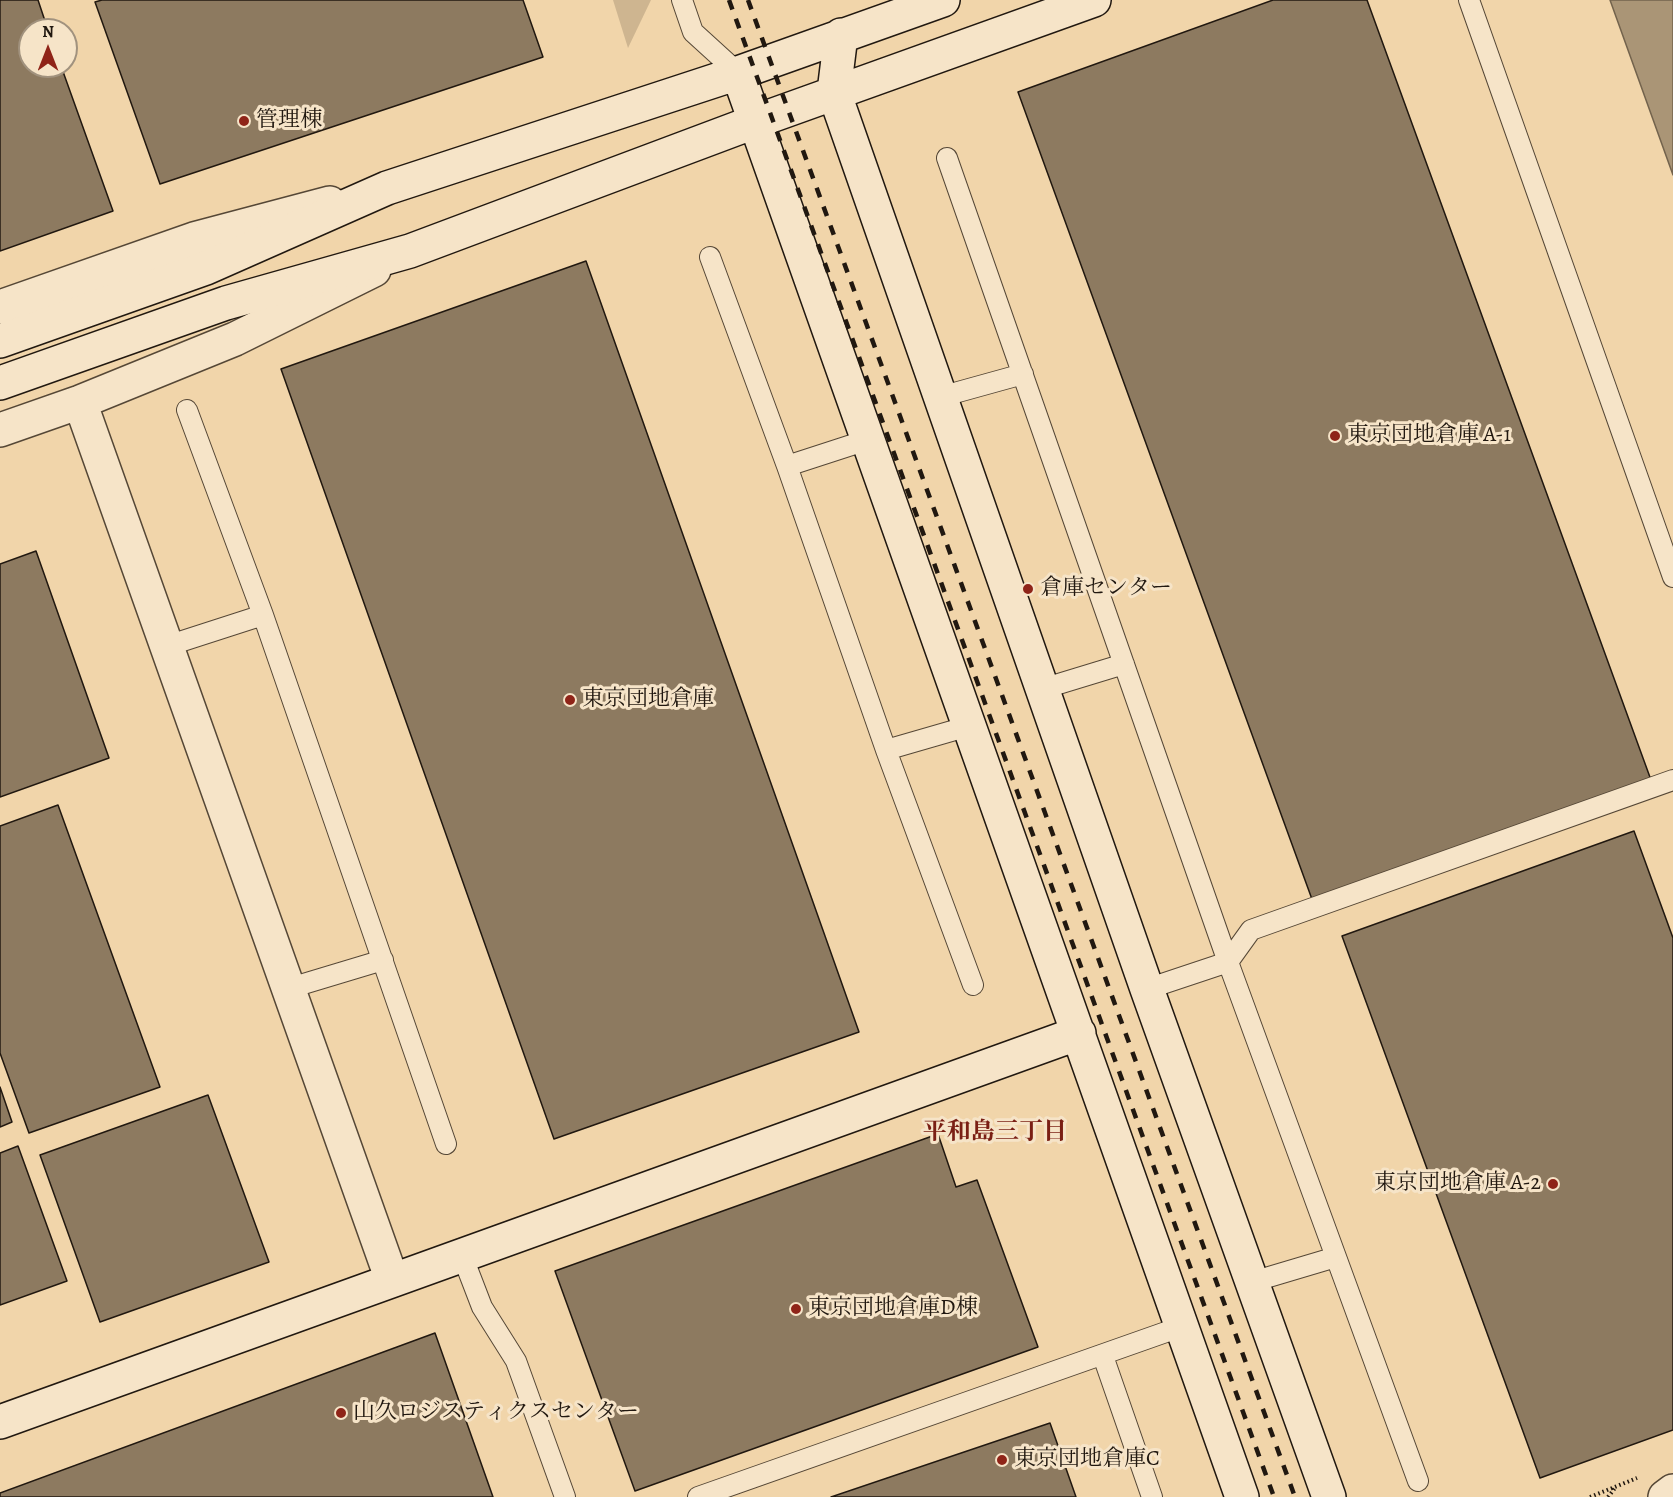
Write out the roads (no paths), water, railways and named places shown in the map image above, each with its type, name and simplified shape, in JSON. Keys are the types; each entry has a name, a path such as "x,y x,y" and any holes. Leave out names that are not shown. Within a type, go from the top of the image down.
{"street":[{"path":"0,307 194,239 387,188 738,73 943,0"},
{"path":"0,383 226,303 410,251 754,122 1094,0"},
{"path":"841,35 834,93 1147,989 1329,1497"},
{"path":"738,73 1242,1497"},
{"path":"0,341 206,268 387,188"},
{"path":"0,430 80,402 234,339 410,251"},
{"path":"80,402 392,1280"},
{"path":"0,1422 1079,1033"},
{"path":"1655,1486 1673,1491"}],"lane":[{"path":"682,0 693,32 738,73"},
{"path":"1469,0 1673,577"},
{"path":"947,158 1228,962 1418,1481"},
{"path":"710,257 787,466 886,750 973,985"},
{"path":"940,398 1023,374"},
{"path":"187,410 263,615 446,1144"},
{"path":"787,466 867,440"},
{"path":"167,646 263,615"},
{"path":"1042,689 1124,664"},
{"path":"886,750 969,726"},
{"path":"1147,989 1228,962 1251,930 1673,780"},
{"path":"290,988 383,960"},
{"path":"462,1255 482,1307 516,1361 565,1497"},
{"path":"1252,1282 1336,1257"},
{"path":"698,1497 1183,1326"},
{"path":"1103,1356 1152,1497"}],"railway":[{"path":"729,0 1274,1497"},
{"path":"748,0 1295,1497"}],"place":[{"name":"管理棟","path":"244,121"},
{"name":"東京団地倉庫 A-1","path":"1335,436"},
{"name":"倉庫センター","path":"1028,589"},
{"name":"東京団地倉庫","path":"570,700"},
{"name":"東京団地倉庫 A-2","path":"1553,1184"},
{"name":"東京団地倉庫D棟","path":"796,1309"},
{"name":"山久ロジスティクスセンター","path":"341,1413"},
{"name":"東京団地倉庫C","path":"1002,1460"}],"district":[{"name":"平和島三丁目","path":"995,1133"}]}
